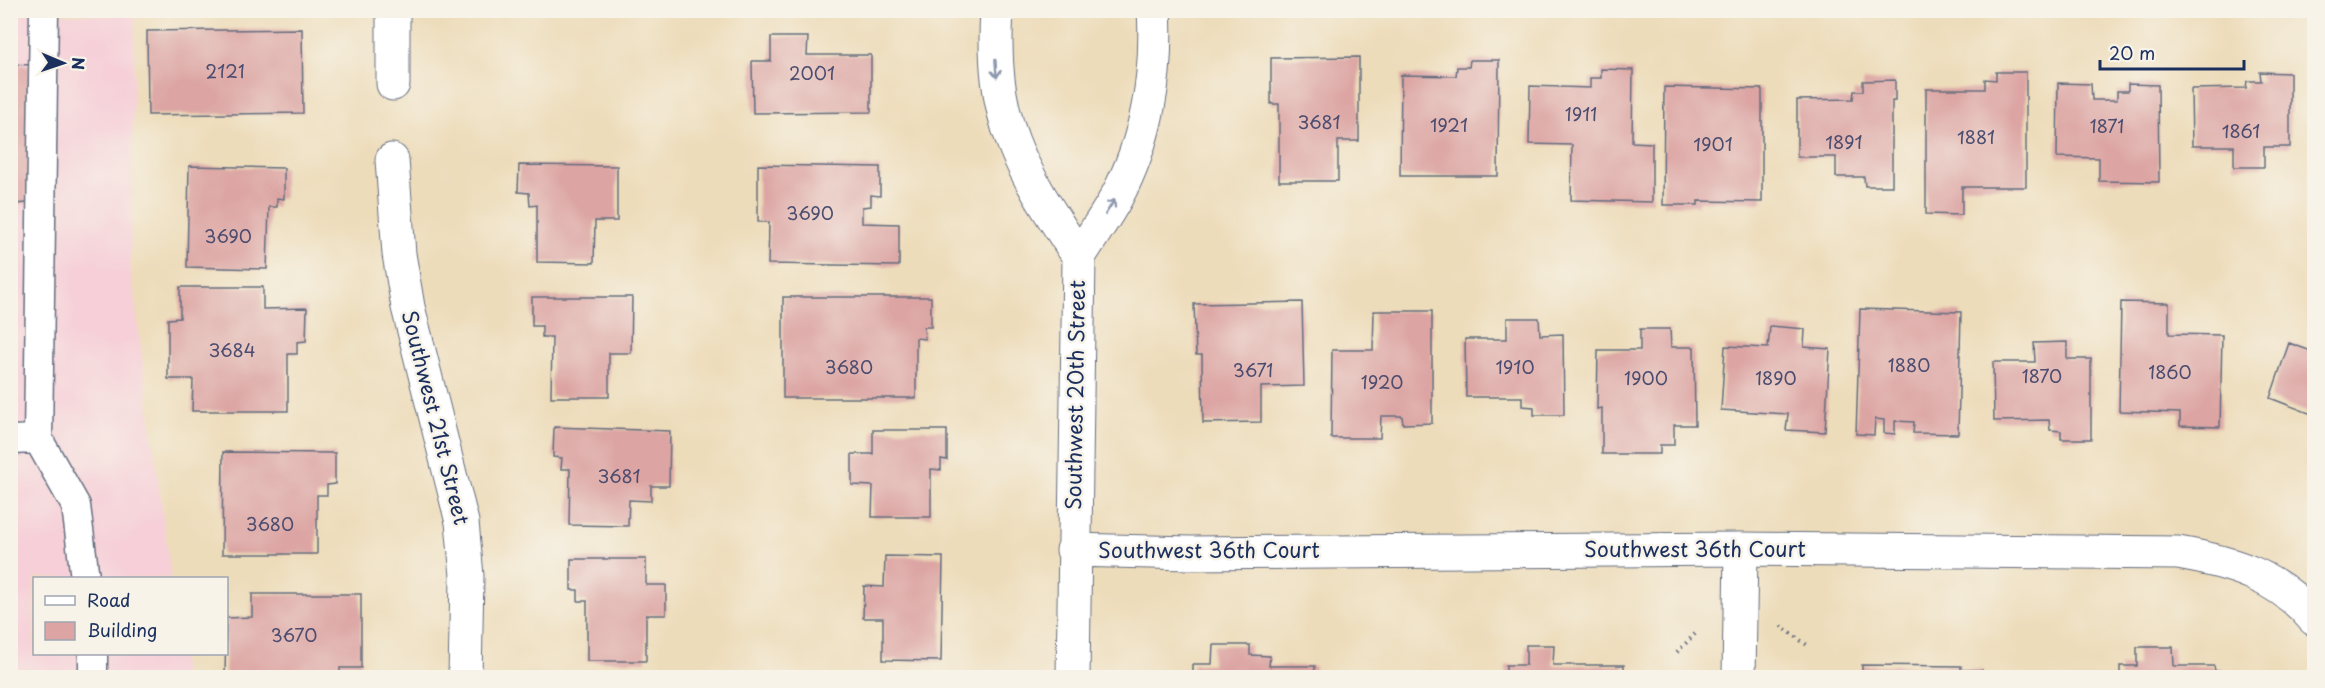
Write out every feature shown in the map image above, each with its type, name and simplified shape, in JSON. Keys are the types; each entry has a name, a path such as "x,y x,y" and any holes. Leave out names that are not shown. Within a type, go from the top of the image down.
{"street":[{"path":"393,10 393,84"},
{"name":"Southwest 20th Street","path":"997,10 995,62 997,90 1005,121 1016,153 1031,184 1079,257"},
{"name":"Southwest 20th Street","path":"1073,678 1079,257 1116,197 1142,130 1155,64 1154,10"},
{"name":"Southwest 21st Street","path":"392,160 399,254 408,308 462,522 467,576 465,678"},
{"path":"1739,678 1741,549"},
{"name":"Southwest 36th Court","path":"1074,550 1202,552 1741,549 2178,553 2220,560 2253,572 2287,590 2309,612"}],"lane":[{"path":"44,10 24,440 76,506 85,577"},
{"path":"93,655 93,678"}],"path":[{"path":"1033,14 1101,14"},
{"path":"1776,623 1807,645"},
{"path":"1677,652 1704,625"}],"shaded area":[{"path":"11,14 135,15 130,265 171,577 33,577 33,655 181,655 184,677 11,678"}],"building":[{"path":"302,29 303,113 148,115 147,31"},
{"path":"771,37 808,37 807,55 871,55 871,112 753,113 752,61 771,61"},
{"path":"1359,57 1359,141 1338,141 1338,181 1279,181 1279,104 1271,104 1271,58"},
{"path":"1470,60 1499,60 1498,176 1400,176 1401,75 1456,76 1457,67 1469,67"},
{"path":"10,64 30,65 27,203 14,204 12,282"},
{"path":"1601,69 1633,70 1632,142 1652,143 1652,202 1571,200 1572,145 1529,144 1530,86 1590,88 1590,78 1601,78"},
{"path":"1996,72 2026,72 2026,187 1962,187 1962,215 1926,214 1926,89 1985,89 1985,79 1996,80"},
{"path":"2260,72 2290,73 2290,147 2264,147 2264,167 2234,167 2234,146 2192,146 2191,89 2246,88 2247,81 2261,81"},
{"path":"1895,80 1895,101 1892,101 1892,186 1865,186 1864,177 1836,177 1836,157 1797,157 1797,100 1853,99 1854,91 1863,91 1863,81"},
{"path":"2058,83 2091,84 2092,100 2117,100 2117,91 2128,91 2128,84 2158,85 2159,182 2099,181 2099,158 2057,157"},
{"path":"1664,87 1762,89 1762,202 1698,201 1698,205 1663,205"},
{"path":"519,165 617,166 617,221 595,221 594,263 537,262 537,205 530,206 529,193 518,192"},
{"path":"758,165 880,167 880,196 871,195 871,206 862,207 862,223 899,224 899,266 768,264 769,222 758,222"},
{"path":"189,166 284,168 284,199 277,198 277,207 269,207 267,269 187,267"},
{"path":"180,287 263,287 263,309 307,308 306,341 297,342 297,354 288,354 288,411 192,411 193,379 168,379 168,319 180,318"},
{"path":"532,297 632,297 631,353 609,353 609,397 551,397 552,337 542,337 542,326 532,326"},
{"path":"783,297 931,297 931,327 924,327 925,339 916,338 916,398 783,398"},
{"path":"1302,302 1304,386 1261,387 1261,422 1203,423 1202,355 1196,355 1194,304"},
{"path":"2121,302 2169,303 2169,334 2222,335 2220,427 2180,426 2180,413 2119,411"},
{"path":"1860,309 1961,312 1958,434 1913,433 1914,422 1895,421 1895,434 1884,433 1884,420 1875,419 1874,435 1856,434"},
{"path":"1374,311 1432,311 1432,423 1403,424 1402,416 1381,416 1380,438 1331,438 1332,350 1373,350"},
{"path":"1507,318 1539,318 1540,335 1563,334 1564,415 1534,415 1534,407 1522,406 1522,397 1466,397 1465,339 1507,339"},
{"path":"1770,326 1805,329 1804,347 1830,349 1825,432 1786,430 1788,414 1721,410 1725,346 1768,348"},
{"path":"1640,329 1670,329 1671,347 1694,347 1695,425 1674,425 1674,445 1660,445 1660,454 1602,454 1602,408 1597,409 1598,350 1640,350"},
{"path":"2067,342 2067,359 2091,359 2091,439 2061,439 2061,431 2050,430 2049,420 1994,421 1993,362 2035,362 2034,343"},
{"path":"2289,343 2314,352 2314,415 2270,398"},
{"path":"554,427 670,431 669,486 651,486 651,501 629,500 628,526 569,525 570,469 561,469 562,458 553,457"},
{"path":"873,430 947,430 947,460 941,459 941,470 931,469 931,517 872,517 873,486 852,485 852,454 873,454"},
{"path":"223,452 335,453 335,484 327,485 327,495 317,495 317,554 222,554"},
{"path":"885,556 943,557 941,661 883,660 883,618 863,618 864,586 884,587"},
{"path":"571,559 646,559 646,585 666,585 666,615 646,615 646,661 587,661 587,601 578,601 578,590 571,590"},
{"path":"252,594 361,594 361,668 340,668 340,678 225,678 225,655 228,655 228,618 252,617"},
{"path":"1213,645 1250,645 1250,655 1270,656 1269,666 1315,666 1314,678 1193,678 1193,664 1212,664"},
{"path":"1526,645 1554,645 1553,665 1624,665 1624,678 1506,678 1506,665 1526,665"},
{"path":"2137,647 2173,647 2174,666 2214,666 2215,671 2239,671 2239,678 2120,678 2120,666 2137,666"},
{"path":"1862,665 1961,666 1961,670 1982,670 1982,678 1862,678"}]}
